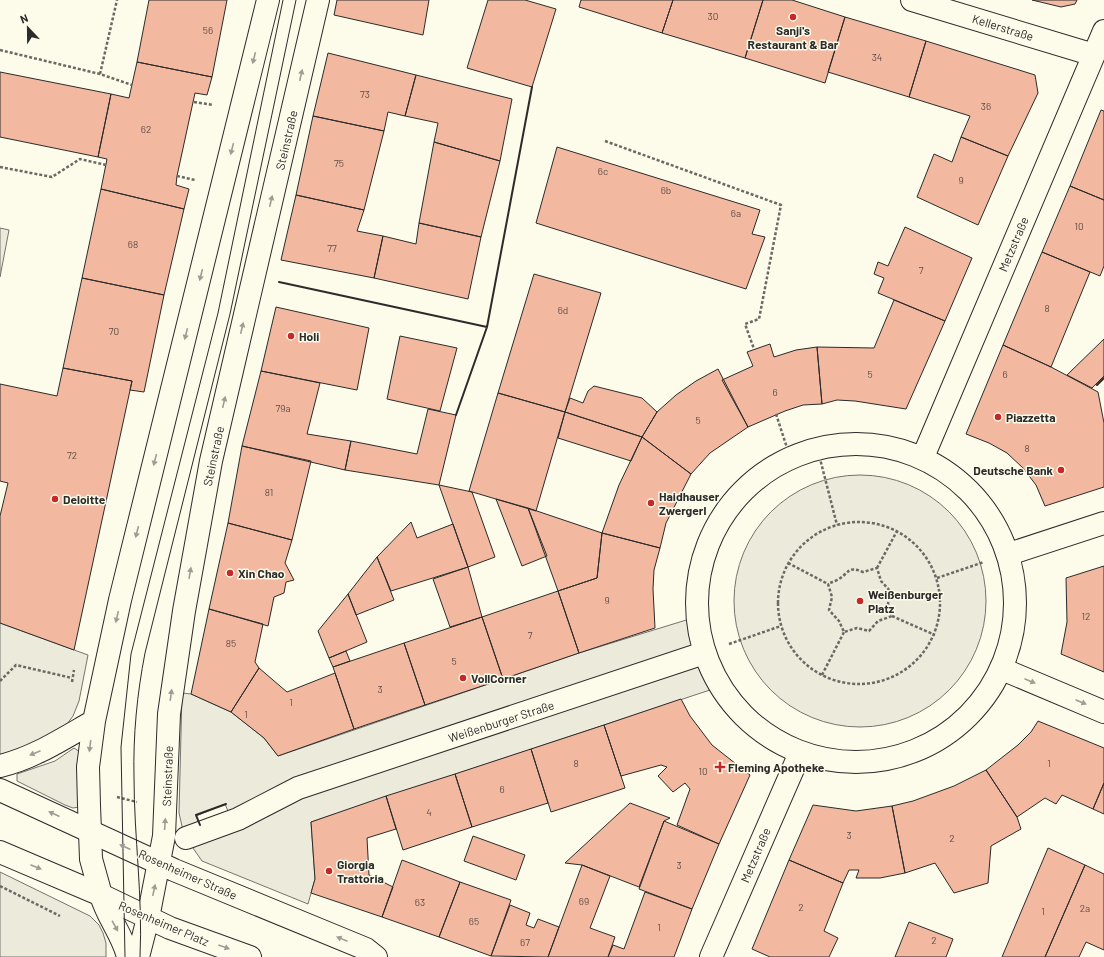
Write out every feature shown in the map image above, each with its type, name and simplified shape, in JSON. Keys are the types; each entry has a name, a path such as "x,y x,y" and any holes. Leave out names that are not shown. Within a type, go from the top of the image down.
{"street":[{"path":"128,957 125,945 104,907 91,859 88,767 94,721 120,600 268,0"},
{"name":"Steinstraße","path":"138,957 160,863 166,809 169,714 184,611 209,469 318,0"},
{"name":"Kellerstraße","path":"912,0 1094,55"},
{"name":"Metzstraße","path":"923,457 1104,31"},
{"path":"871,443 923,457 956,478 986,508 1009,554 1016,588 1015,623 1002,669 985,697 964,721 939,740 910,753 881,761 850,762 800,753 771,739 746,720 719,687 704,653 696,617 697,580 707,543 725,511 746,487 775,464 790,457 817,448 871,443"},
{"path":"1009,554 1104,523"},
{"name":"Weißenburger Straße","path":"186,838 238,819 298,788 704,653"},
{"path":"1002,669 1104,712"},
{"path":"0,766 11,764 42,750 94,721"},
{"name":"Metzstraße","path":"711,957 800,753"},
{"name":"Rosenheimer Straße","path":"0,790 160,863 366,949 376,957"},
{"path":"0,852 100,895"},
{"name":"Rosenheimer Platz","path":"100,895 170,928 250,957"}],"path":[{"path":"100,74 117,0"},
{"path":"0,50 100,74 132,85"},
{"path":"194,102 219,106"},
{"path":"605,141 781,205 759,319 745,324 754,350"},
{"path":"0,167 52,177 80,160 106,165"},
{"path":"177,176 197,180"},
{"path":"776,414 790,457"},
{"path":"817,448 837,525"},
{"path":"857,522 878,524 897,531 914,543 928,558 937,578 941,596 940,616 935,635 920,657 900,674 874,683 848,684 822,675 799,658 790,646 781,626 778,604 780,583 788,563 801,546 812,538 837,525 857,522"},
{"path":"892,616 888,604 890,591 881,581 877,568 897,531"},
{"path":"937,578 1009,554"},
{"path":"788,563 828,584 832,597 829,610 839,620 844,632"},
{"path":"828,584 839,580 850,570 857,569 863,572 877,568"},
{"path":"822,675 844,632 856,628 869,631 878,621 892,616 935,635"},
{"path":"704,653 781,626"},
{"path":"0,681 16,665 72,678"},
{"path":"0,886 60,916"}],"shaded area":[{"path":"0,228 9,230 0,277"},
{"name":"Weißenburger Platz","path":"848,475 872,475 897,480 908,484 940,503 958,521 977,553 981,564 986,589 984,626 977,649 958,681 940,699 908,718 897,722 872,727 848,727 823,722 812,718 780,699 762,681 743,649 739,638 734,613 734,589 739,564 743,553 762,521 780,503 812,484 823,480"},
{"path":"696,617 704,653 719,687 311,822 315,879 308,904 202,861 184,835 179,813 182,693 191,694 231,712 264,738 278,756 579,653","holes":["225,804 231,818 202,830 196,816"]},
{"path":"0,623 88,655 79,701 73,716 64,728 53,737 0,755"},
{"path":"74,748 80,752 79,807 73,808 65,805 17,781 17,774 55,761"},
{"path":"0,872 90,916 99,925 103,933 106,943 106,957 0,957"}],"building":[{"path":"149,0 227,0 212,77 137,62"},
{"path":"337,0 429,0 423,35 334,15"},
{"path":"488,0 525,0 556,9 532,87 467,68"},
{"path":"581,0 673,0 662,33 579,7"},
{"path":"673,0 763,0 745,58 662,33"},
{"path":"763,0 792,0 845,17 825,83 745,58"},
{"path":"1032,0 1077,0 1075,4 1061,7"},
{"path":"845,17 926,41 909,97 828,72"},
{"path":"926,41 1035,75 1038,93 1008,156 961,137 970,116 909,97"},
{"path":"328,53 416,75 405,116 388,112 384,131 313,116"},
{"path":"137,62 212,77 207,95 195,93 177,176 176,185 189,189 184,209 101,189 107,159 98,157 111,94 129,98"},
{"path":"0,72 111,94 98,157 0,137"},
{"path":"416,75 512,99 500,161 434,142 438,123 405,116"},
{"path":"1101,110 1104,111 1104,200 1070,186"},
{"path":"313,116 384,131 364,210 296,195"},
{"path":"961,137 1008,156 978,225 917,197 934,154 952,162"},
{"path":"434,142 500,161 481,237 419,223"},
{"path":"557,147 760,210 752,234 765,237 746,289 536,223"},
{"path":"1070,186 1104,200 1104,266 1100,276 1042,252"},
{"path":"101,189 184,209 164,295 82,278"},
{"path":"296,195 364,210 357,231 383,236 374,278 281,260"},
{"path":"419,223 481,237 468,299 374,278 383,236 416,244"},
{"path":"905,227 972,258 945,321 878,293 884,278 874,274 878,262 888,266"},
{"path":"1042,252 1090,272 1051,367 1003,345"},
{"path":"534,274 601,293 565,412 498,393"},
{"path":"82,278 164,295 144,392 130,390 132,381 63,368"},
{"path":"894,300 945,321 906,409 855,401 837,400 822,404 817,347 874,348"},
{"path":"276,307 369,328 357,390 261,371"},
{"path":"400,336 457,348 440,411 387,399"},
{"path":"1104,339 1104,376 1092,388 1067,375"},
{"path":"770,344 774,357 796,350 817,347 822,404 803,405 748,427 722,380 753,366 747,352"},
{"path":"1003,345 1051,367 1098,392 1104,423 1104,487 1045,506 1036,485 1023,468 1007,453 989,443 966,434"},
{"name":"Deloitte","path":"63,368 132,381 74,650 0,623 0,516 8,483 0,481 0,384 57,396"},
{"path":"718,369 748,427 710,453 691,474 642,437 657,412 676,395 696,381"},
{"path":"261,371 320,383 307,434 351,441 345,470 242,446"},
{"path":"594,386 642,398 657,412 642,437 565,412 570,398 583,403 588,391"},
{"path":"498,393 565,412 536,511 469,491"},
{"path":"428,409 456,415 439,485 345,470 351,441 417,454"},
{"path":"565,412 642,437 631,461 558,438"},
{"path":"642,437 691,474 666,523 660,548 602,533 619,485"},
{"path":"242,446 311,461 292,540 228,523"},
{"path":"439,485 472,492 495,557 468,567"},
{"path":"496,499 528,508 547,556 522,566"},
{"path":"528,508 602,533 597,578 558,591"},
{"path":"411,522 417,538 453,524 468,567 391,591 377,557"},
{"path":"228,523 292,540 285,563 294,580 286,582 284,593 274,597 268,626 209,609"},
{"path":"602,533 660,548 654,570 653,589 655,628 579,653 558,591 597,578"},
{"path":"377,557 394,600 356,615 348,594"},
{"path":"1104,566 1104,672 1061,654 1067,622 1066,578"},
{"path":"468,567 482,617 450,627 433,579"},
{"path":"558,591 579,653 503,679 482,617"},
{"path":"348,594 367,642 329,658 318,631"},
{"path":"209,609 263,624 255,662 259,668 231,712 191,694"},
{"path":"482,617 503,679 425,705 404,643"},
{"path":"404,643 425,705 354,729 333,667"},
{"path":"346,651 350,661 333,667 329,658"},
{"path":"259,668 287,692 335,673 354,729 278,756 264,738 231,712"},
{"path":"681,699 690,716 712,745 750,775 719,844 677,825 690,789 685,783 673,792 658,776 667,767 661,765 621,776 604,725"},
{"path":"1038,721 1104,748 1104,783 1093,809 1062,795 1056,804 1045,798 1017,817 986,770 1018,745 1031,732"},
{"path":"604,725 625,788 551,812 531,749"},
{"path":"531,749 548,803 472,827 455,774"},
{"path":"986,770 1017,817 1021,829 991,846 988,883 954,893 935,863 905,873 892,806 913,801 954,786"},
{"path":"455,774 472,827 403,850 386,796"},
{"path":"1104,783 1104,814 1093,809"},
{"path":"386,796 396,829 367,838 369,875 393,887 382,917 311,893 315,879 311,822"},
{"path":"630,803 670,818 664,821 639,887 582,865 565,863"},
{"path":"813,805 856,811 892,806 905,873 880,878 856,878 859,870 849,870 843,883 789,860"},
{"path":"664,821 719,844 692,909 639,889"},
{"path":"473,836 525,855 516,880 464,861"},
{"path":"1048,848 1085,865 1045,957 1002,957"},
{"path":"402,860 460,882 439,937 382,917"},
{"path":"789,860 843,883 824,931 838,938 829,957 770,957 752,949"},
{"path":"582,865 610,876 590,928 615,937 608,957 548,957"},
{"path":"1085,865 1104,874 1104,950 1086,942 1079,957 1045,957"},
{"path":"460,882 511,900 491,956 439,937"},
{"path":"645,892 692,909 674,957 608,957 613,945 624,949"},
{"path":"510,905 530,913 526,925 534,928 538,919 559,927 548,957 491,956"},
{"path":"909,922 953,939 946,957 895,957"}],"tram line":[{"path":"125,957 121,747 131,654 218,313 283,0"},
{"path":"140,957 141,934 134,800 134,746 142,668 230,314 296,0"}],"wall":[{"path":"456,415 487,327 532,87"},
{"path":"279,282 487,327"},
{"path":"1097,385 1104,378"},
{"path":"200,825 196,815 226,804"}],"place":[{"name":"Sanji's Restaurant & Bar","path":"793,17"},
{"name":"Holi","path":"291,336"},
{"name":"Piazzetta","path":"998,417"},
{"name":"Deutsche Bank","path":"1061,470"},
{"name":"Deloitte","path":"55,499"},
{"name":"Haidhauser Zwergerl","path":"651,503"},
{"name":"Xin Chao","path":"230,573"},
{"name":"Weißenburger Platz","path":"860,601"},
{"name":"VollCorner","path":"463,678"},
{"name":"Fleming Apotheke","path":"720,767"},
{"name":"Giorgia Trattoria","path":"329,871"}]}
